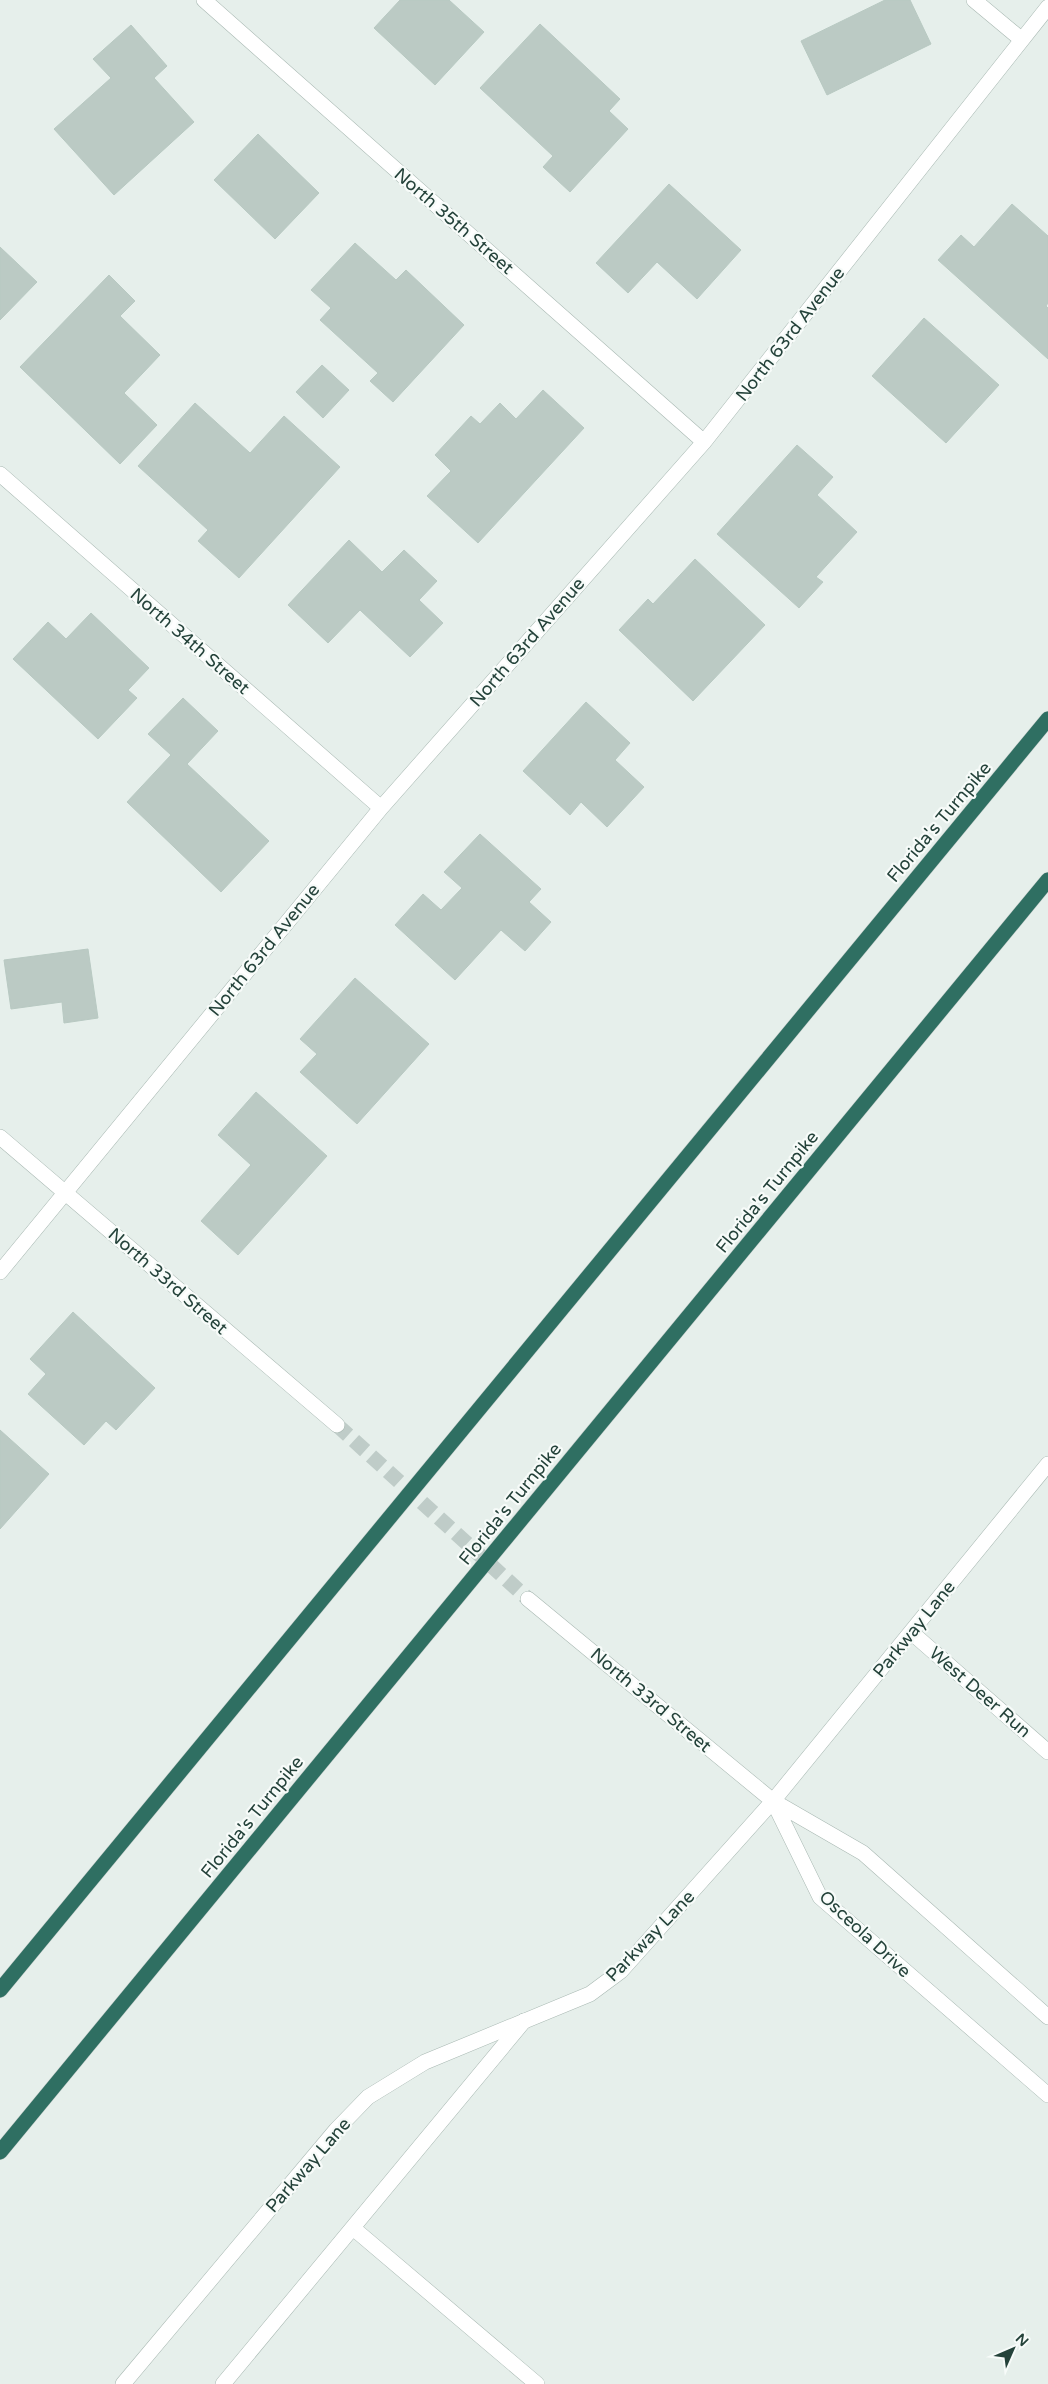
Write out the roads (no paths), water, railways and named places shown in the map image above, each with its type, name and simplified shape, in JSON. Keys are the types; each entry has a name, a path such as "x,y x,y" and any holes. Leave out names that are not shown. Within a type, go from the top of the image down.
{"highway":[{"name":"Florida's Turnpike","path":"0,1990 1048,719"},
{"name":"Florida's Turnpike","path":"0,2152 1048,880"}],"street":[{"name":"North 35th Street","path":"204,0 704,442"},
{"path":"974,0 1022,40"},
{"name":"North 63rd Avenue","path":"0,1272 381,808 704,442 1048,7"},
{"name":"North 34th Street","path":"0,474 381,808"},
{"name":"North 33rd Street","path":"0,1136 337,1425"},
{"name":"Parkway Lane","path":"123,2384 336,2130 368,2097 425,2062 590,1994 621,1971 773,1801 1048,1464"},
{"name":"North 33rd Street","path":"528,1599 773,1801"},
{"name":"West Deer Run","path":"911,1632 1048,1752"},
{"path":"773,1801 863,1853 1048,2017"},
{"name":"Osceola Drive","path":"773,1801 820,1897 1048,2096"},
{"path":"223,2384 524,2021"},
{"path":"353,2228 537,2384"}],"tunnel":[{"path":"337,1425 528,1599"}]}
